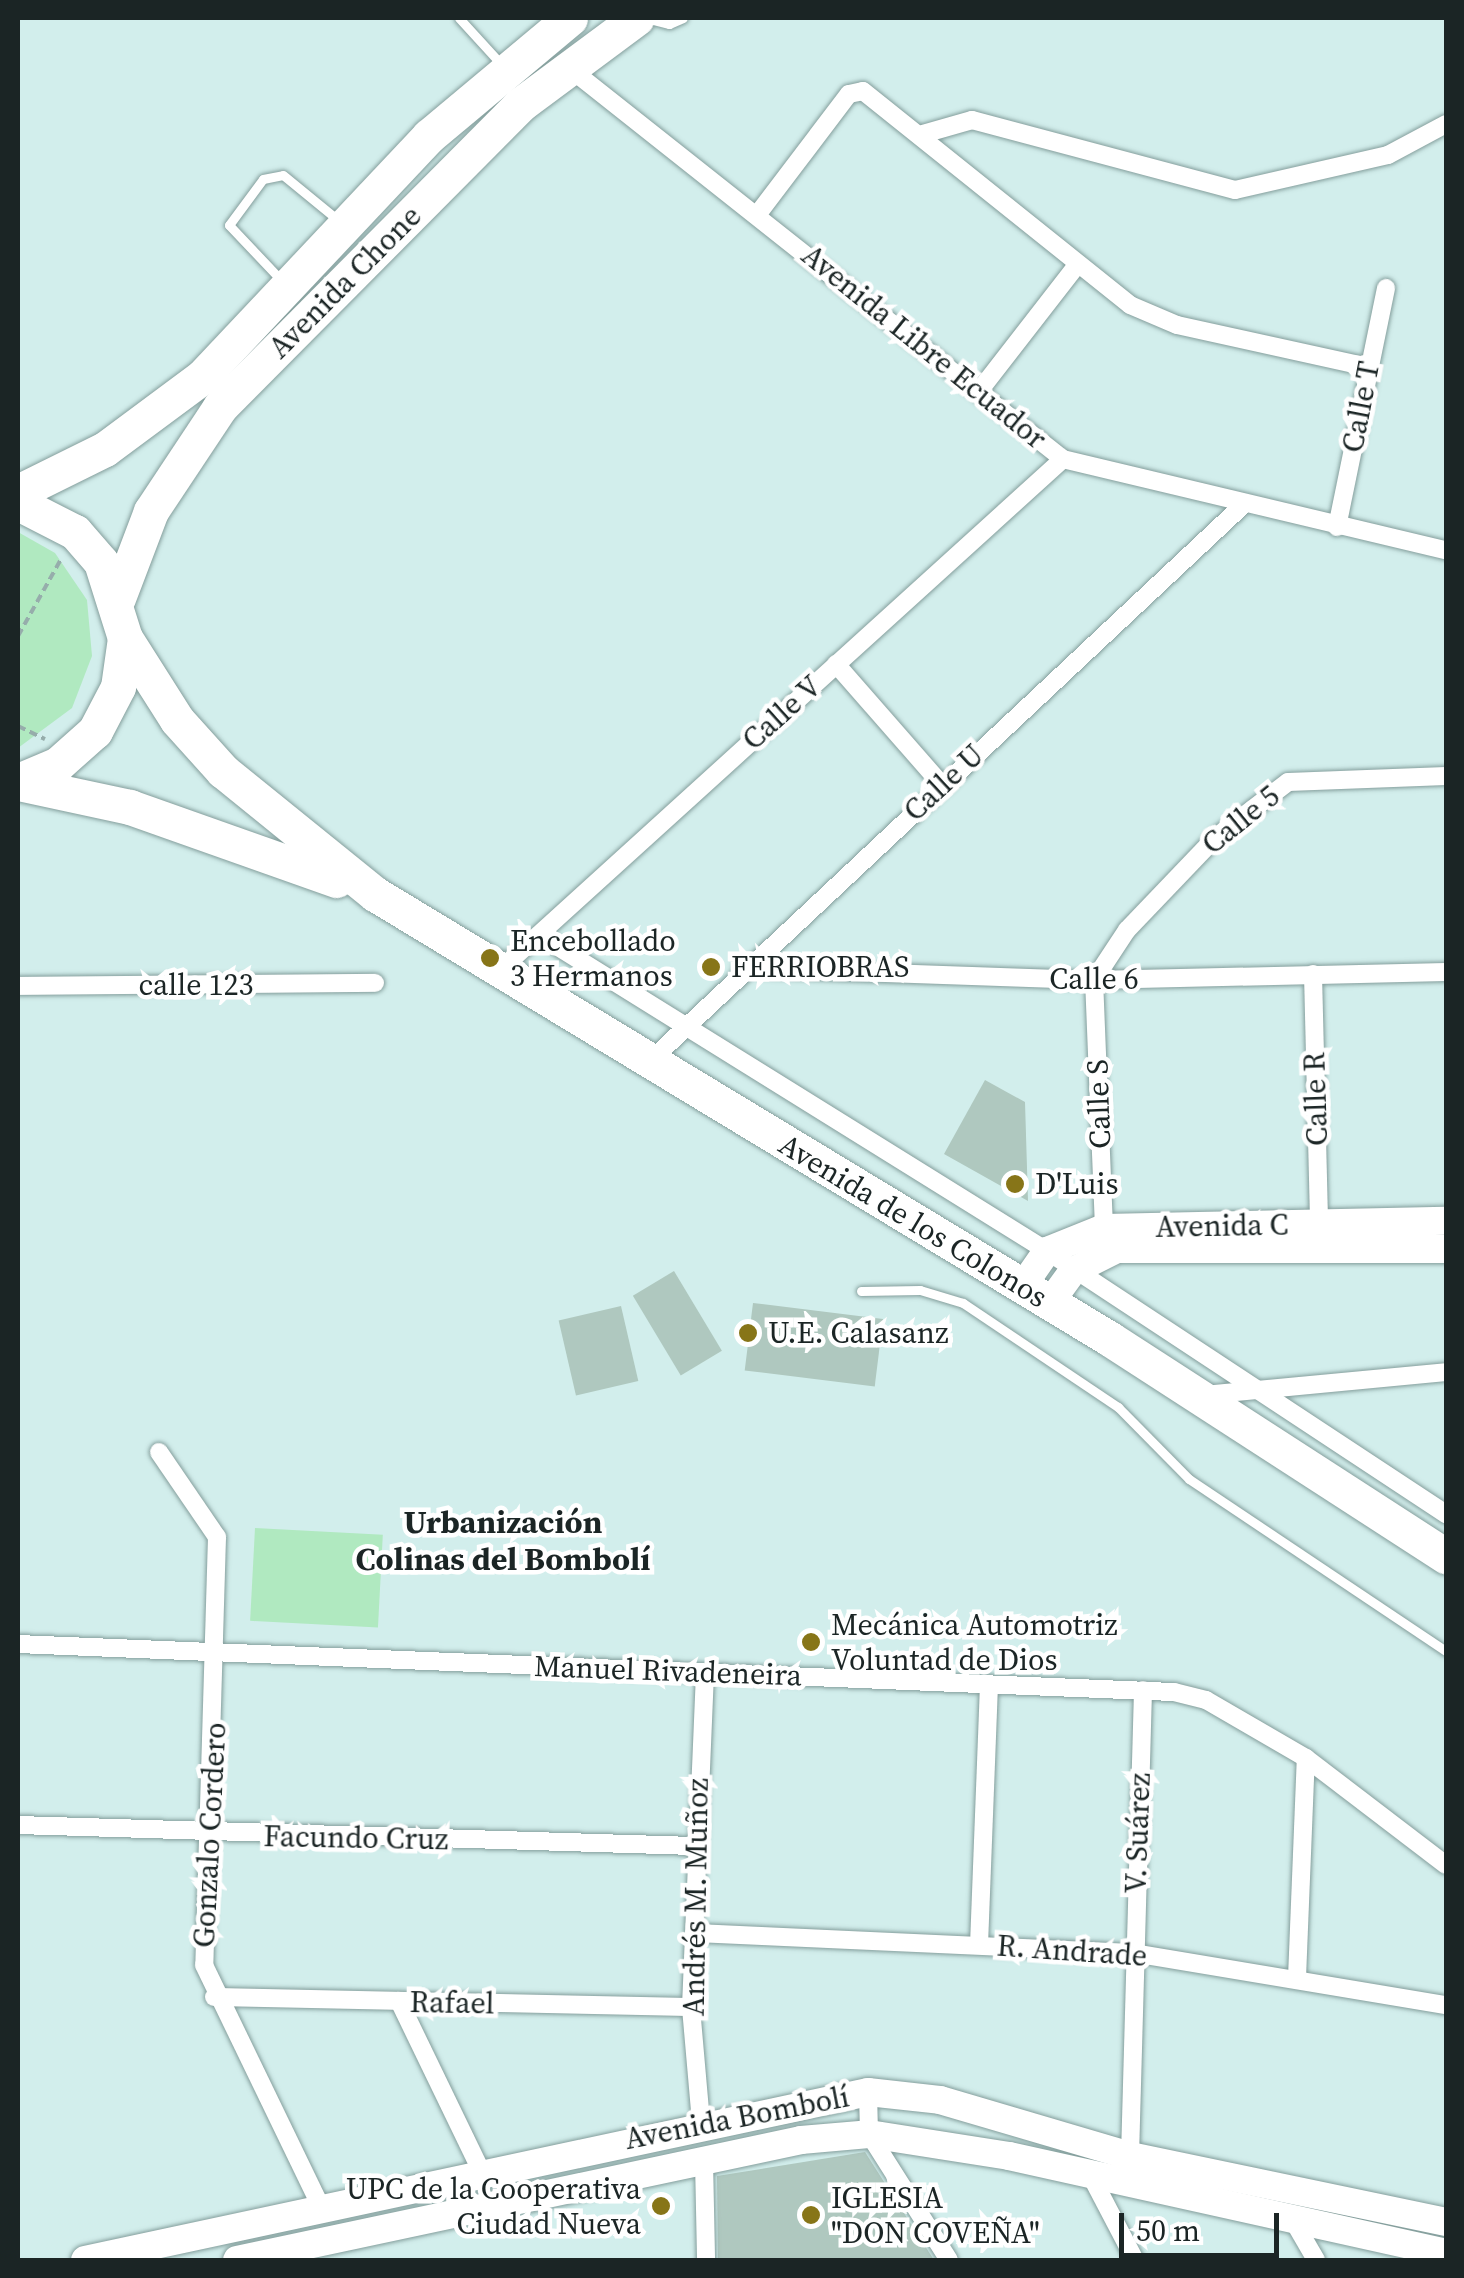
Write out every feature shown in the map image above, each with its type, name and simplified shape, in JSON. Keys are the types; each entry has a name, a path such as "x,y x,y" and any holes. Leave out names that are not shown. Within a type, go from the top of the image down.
{"highway":[{"name":"Avenida Chone","path":"18,492 105,449 202,377 429,136 570,18"},
{"name":"Avenida Chone","path":"118,598 151,511 220,407 568,66 637,18"},
{"path":"18,503 75,532 118,598 124,638 118,687 94,730 58,764 18,782"},
{"name":"Avenida de los Colonos","path":"124,638 177,720 223,771 374,894 502,968 649,1062 1199,1396 1446,1556"},
{"name":"Avenida de los Colonos","path":"18,782 130,807 374,894"}],"street":[{"name":"Avenida Libre Ecuador","path":"568,66 1064,459 1242,506 1446,550"},
{"path":"758,215 855,90 922,134 1077,265 1152,317 1368,367"},
{"path":"922,134 972,120 1235,190 1388,155 1446,124"},
{"path":"980,390 1077,265"},
{"name":"Calle T","path":"1337,527 1386,288"},
{"name":"Calle V","path":"502,968 1064,459"},
{"name":"Calle U","path":"649,1062 742,968 1242,506"},
{"path":"836,664 942,785"},
{"name":"Calle 5","path":"1094,980 1156,896 1272,790 1308,778 1446,776"},
{"path":"539,934 1047,1251 1446,1514"},
{"name":"Calle 6","path":"742,968 1094,980 1446,972"},
{"name":"Calle R","path":"1313,974 1320,1224"},
{"name":"Calle S","path":"1094,980 1104,1228"},
{"name":"calle 123","path":"18,986 374,983"},
{"name":"Avenida C","path":"1047,1251 1104,1228 1446,1221"},
{"name":"Avenida C","path":"1035,1296 1117,1250 1446,1249"},
{"path":"1035,1296 1047,1251"},
{"path":"1199,1396 1446,1372"},
{"name":"Gonzalo Cordero","path":"160,1452 215,1526 219,1653 203,1954 214,1998 322,2209"},
{"path":"1405,1528 1446,1524"},
{"name":"Manuel Rivadeneira","path":"18,1644 1142,1690 1206,1700 1306,1758 1446,1865"},
{"name":"Andrés M. Muñoz","path":"700,2122 691,2008 694,1846 705,1672"},
{"path":"979,1945 990,1685"},
{"name":"V. Suárez","path":"1130,2156 1142,1690"},
{"path":"1297,1978 1306,1758"},
{"name":"Facundo Cruz","path":"18,1825 207,1834 694,1846"},
{"name":"R. Andrade","path":"694,1934 1134,1953 1446,2004"},
{"name":"Rafael","path":"214,1998 691,2008"},
{"path":"400,2002 482,2173"},
{"path":"868,2092 869,2134 949,2260"},
{"name":"Avenida Bombolí","path":"86,2260 700,2122 868,2092 940,2100 1130,2156 1446,2222"},
{"name":"Avenida Bombolí","path":"237,2260 704,2160 869,2134 1091,2176 1446,2254"},
{"path":"704,2160 706,2260"},
{"path":"1091,2176 1134,2260"},
{"path":"1294,2222 1316,2260"}],"lane":[{"path":"459,18 507,70"},
{"path":"645,18 669,24 683,18"},
{"path":"288,286 229,225 263,178 283,175 345,226"},
{"path":"861,1291 920,1290 963,1303 1118,1406 1188,1478 1446,1651"}],"path":[{"path":"18,636 75,532"}],"green space":[{"path":"18,532 55,553 87,600 92,656 72,708 18,748"},
{"path":"255,1528 383,1535 378,1628 250,1621"}],"building":[{"path":"985,1080 1025,1102 1028,1201 944,1154"},
{"path":"674,1271 722,1351 681,1375 633,1296"},
{"path":"753,1303 883,1319 875,1386 745,1370"},
{"path":"621,1306 638,1381 576,1395 559,1320"},
{"name":"IGLESIA \"DON COVEÑA\"","path":"865,2152 934,2260 718,2260 717,2176"}],"place":[{"name":"Encebollado 3 Hermanos","path":"490,958"},
{"name":"FERRIOBRAS","path":"711,967"},
{"name":"D'Luis","path":"1015,1184"},
{"name":"U.E. Calasanz","path":"748,1333"},
{"name":"Mecánica Automotriz Voluntad de Dios","path":"811,1642"},
{"name":"UPC de la Cooperativa Ciudad Nueva","path":"661,2206"},
{"name":"IGLESIA \"DON COVEÑA\"","path":"811,2215"}],"district":[{"name":"Urbanización Colinas del Bombolí","path":"503,1542"}]}
